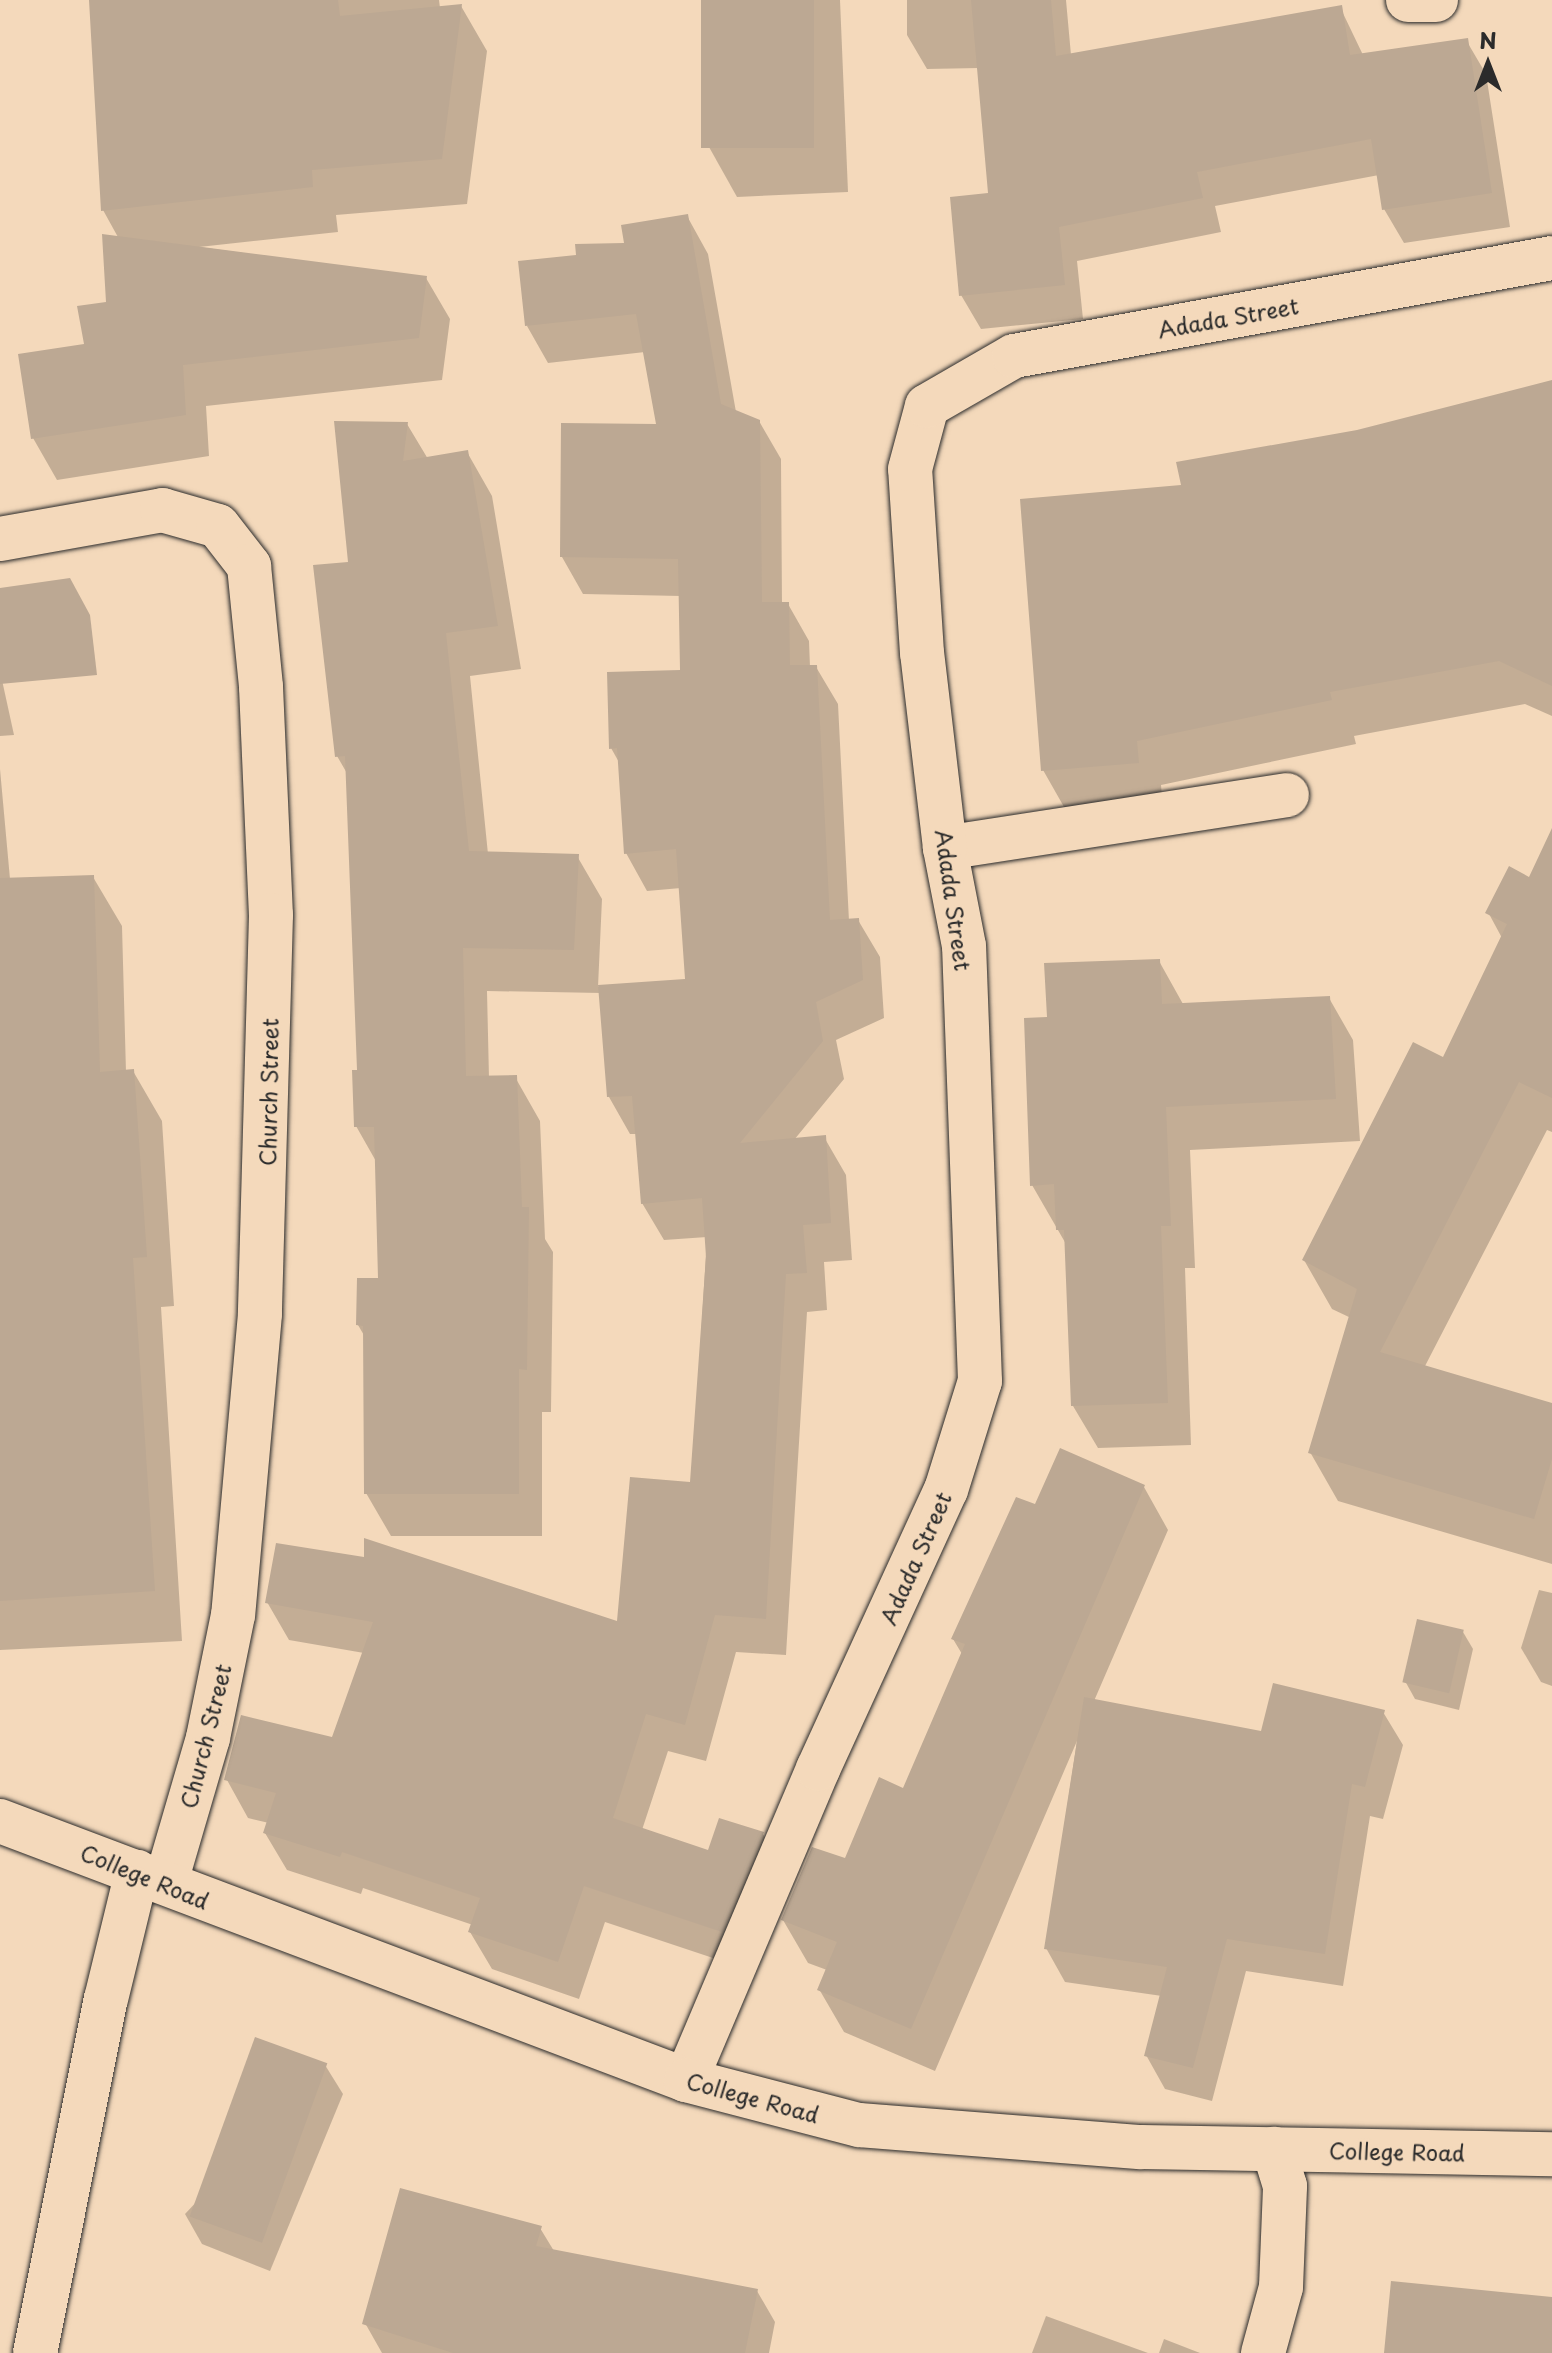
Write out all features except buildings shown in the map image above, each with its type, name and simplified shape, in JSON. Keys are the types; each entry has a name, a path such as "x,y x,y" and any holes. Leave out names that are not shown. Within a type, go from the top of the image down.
{"street":[{"path":"1408,0 1436,0"},
{"name":"Adada Street","path":"686,2080 818,1769 946,1490 980,1381 964,946 945,848 922,653 910,469 927,406 1014,356 1552,258"},
{"name":"Church Street","path":"0,539 162,510 218,526 249,566 261,687 271,915 260,1314 233,1615 208,1738 151,1877 103,2013 35,2353"},
{"path":"945,848 1287,795"},
{"name":"College Road","path":"0,1821 151,1877 256,1921 686,2080 859,2125 1141,2147 1552,2154"},
{"path":"1263,2353 1281,2287 1285,2186 1274,2149"}]}
